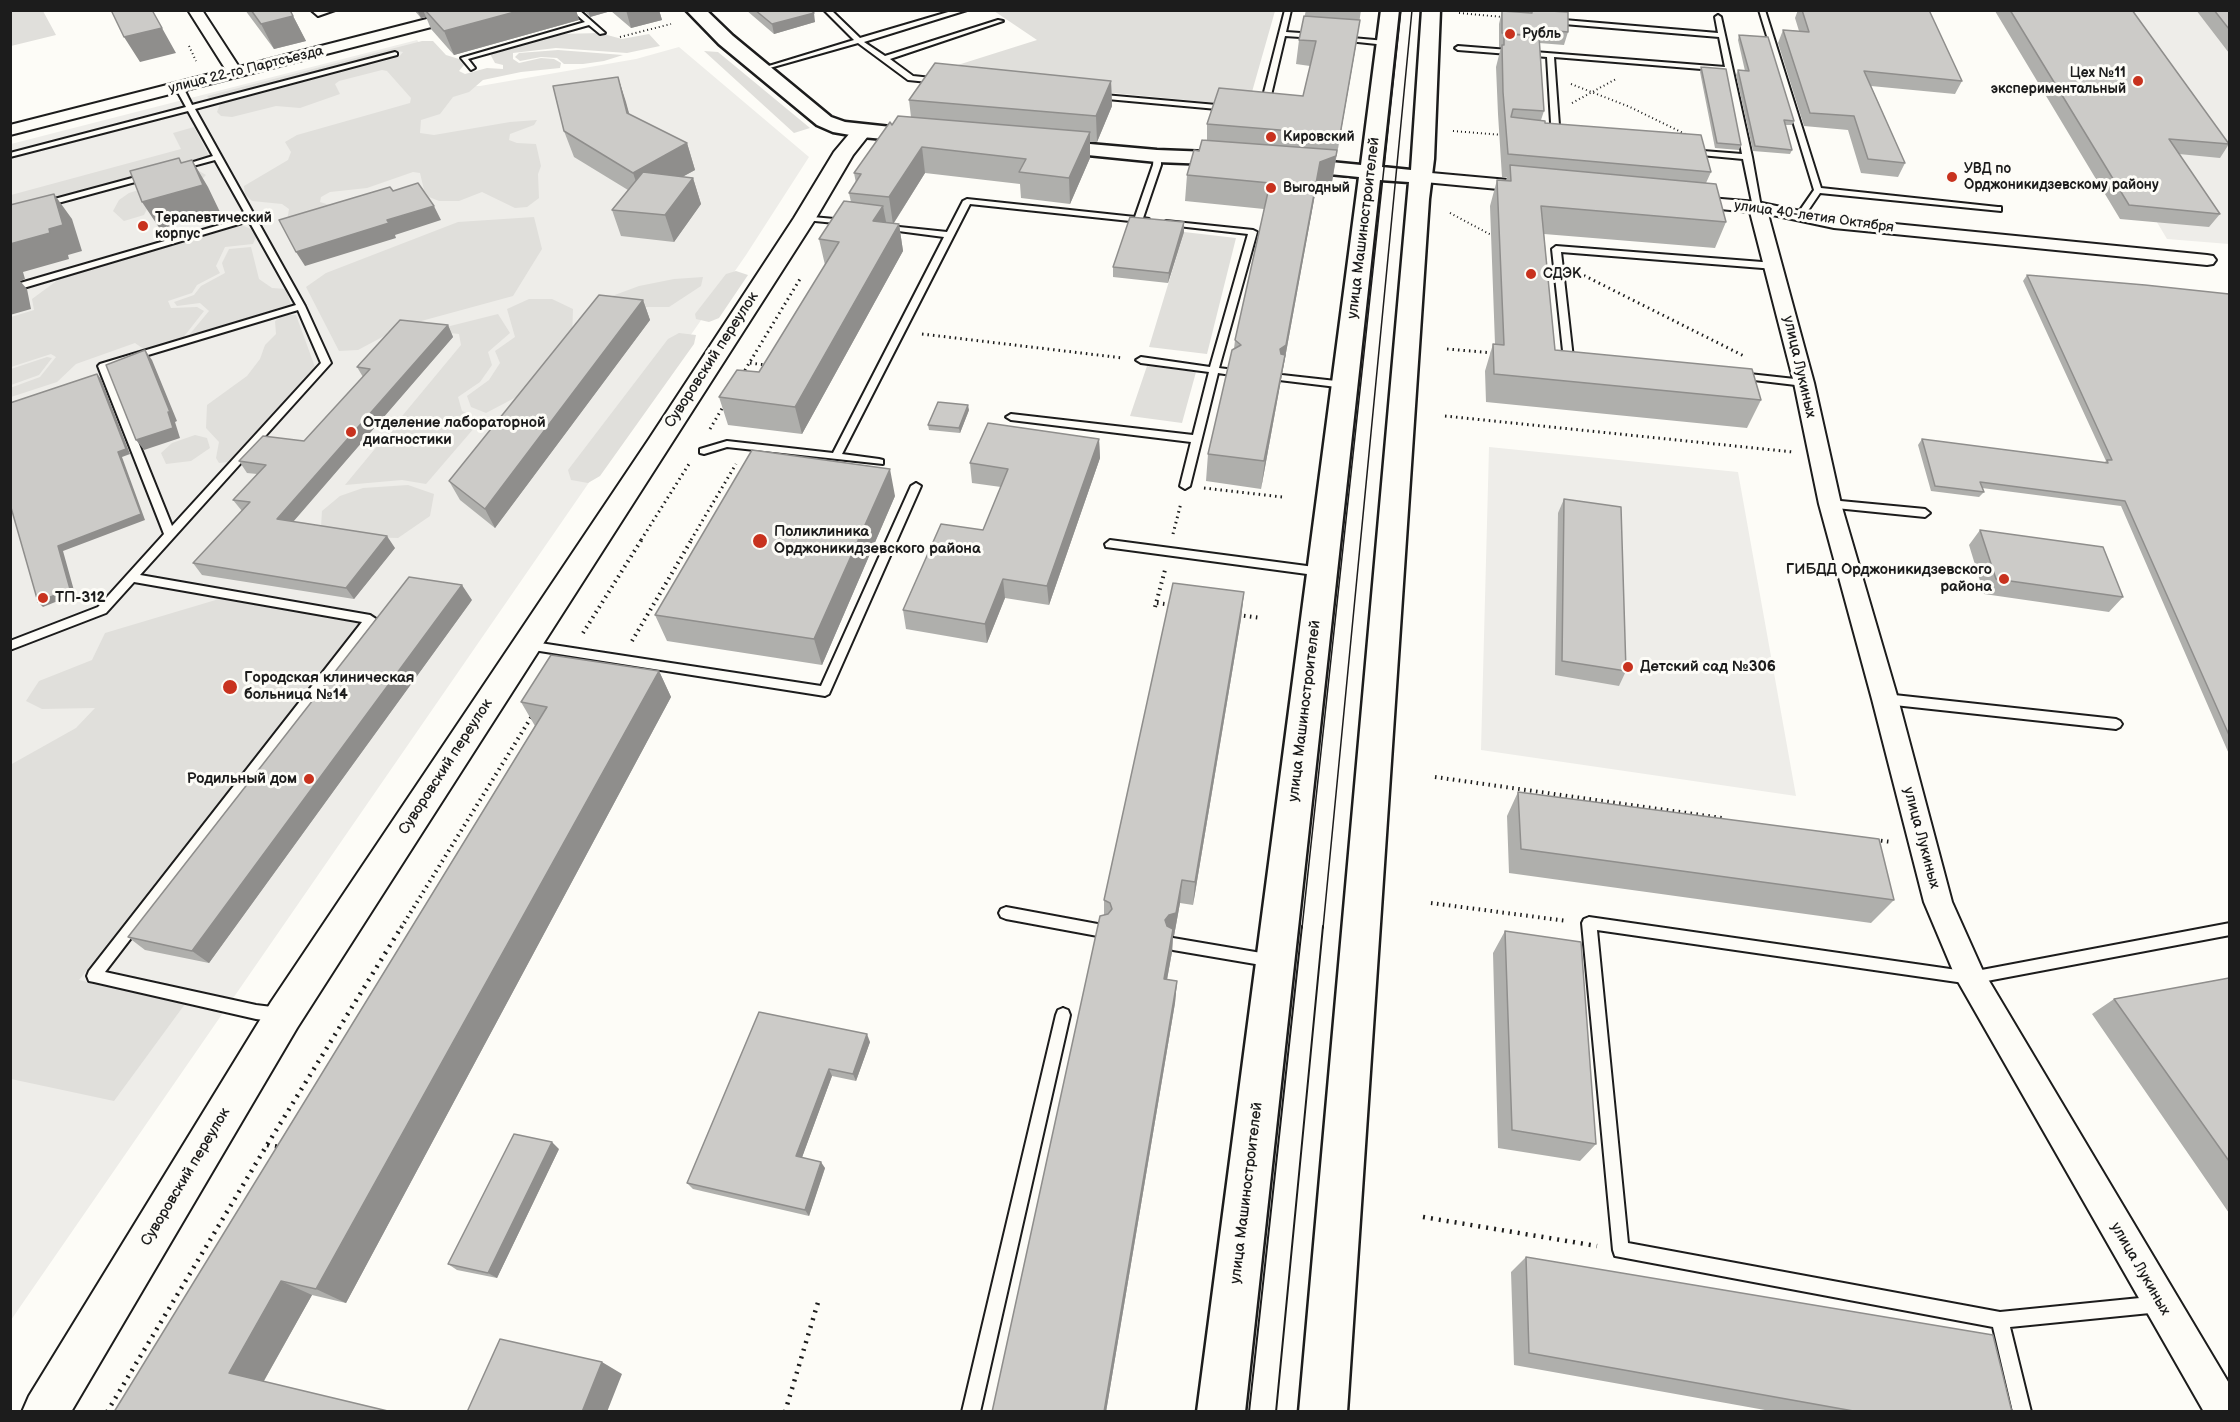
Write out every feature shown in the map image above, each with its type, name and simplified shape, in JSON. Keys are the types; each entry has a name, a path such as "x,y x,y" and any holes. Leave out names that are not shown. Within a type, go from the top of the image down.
{"main road":[{"path":"695,10 761,70 824,121 840,128 945,138"},
{"name":"улица Машиностроителей","path":"1221,1412 1390,10"},
{"path":"1323,1412 1420,177 1431,10"},
{"path":"1027,145 1157,156 1251,160"},
{"path":"1273,162 1420,177"}],"street":[{"path":"195,10 235,73"},
{"name":"улица 22-го Партсъезда","path":"10,130 482,10"},
{"name":"Суворовский переулок","path":"45,1412 284,1015 805,218 844,152 862,131"},
{"path":"1420,177 1546,188"},
{"name":"улица 40-летия Октября","path":"1663,199 1757,207 1834,223 2208,260"},
{"name":"улица Лукиных","path":"1757,207 1775,266 1804,383 1830,504 1885,699 1938,902 1971,978 2225,1412"}],"lane":[{"path":"314,10 318,14 332,10"},
{"path":"574,10 602,33"},
{"path":"761,70 964,10"},
{"path":"1251,111 1263,112 1288,10"},
{"path":"1762,10 1818,190"},
{"path":"833,12 859,41 912,78 947,81"},
{"path":"1503,16 1722,35"},
{"path":"1718,17 1757,207"},
{"path":"884,59 1000,21"},
{"path":"471,68 464,58 590,23"},
{"path":"1283,34 1318,37"},
{"path":"1330,38 1386,43"},
{"path":"1458,48 1729,69"},
{"path":"10,155 394,54"},
{"path":"1550,55 1554,139"},
{"path":"10,646 102,610 326,363 301,306 179,87"},
{"path":"1087,95 1239,109"},
{"path":"1510,136 1566,140"},
{"path":"1684,151 1748,157"},
{"path":"1138,220 1157,165 1157,156"},
{"path":"171,170 217,157"},
{"path":"10,214 159,173"},
{"path":"1818,190 1998,209"},
{"path":"1800,216 1818,190"},
{"path":"836,457 967,201 1253,232 1214,370 1185,486"},
{"path":"10,290 251,218"},
{"path":"805,218 857,224"},
{"path":"869,225 950,235"},
{"path":"1593,362 1569,360 1556,249 1775,266"},
{"path":"170,535 103,366 301,306"},
{"path":"1141,360 1232,372"},
{"path":"1724,375 1804,383"},
{"path":"1282,378 1345,385"},
{"path":"1011,417 1197,439"},
{"path":"704,451 727,444 879,462"},
{"path":"526,644 825,691 916,486"},
{"path":"1830,504 1925,513"},
{"path":"1110,544 1322,572"},
{"path":"132,578 370,619 94,976 256,1012 284,1015"},
{"path":"1885,699 2116,724"},
{"path":"1006,913 1103,931"},
{"path":"2160,1304 2000,1320 1621,1250 1589,923 1971,978 2229,929"},
{"path":"1173,944 1274,961"},
{"path":"971,1412 1063,1015"},
{"path":"2000,1320 2022,1412"}],"path":[{"path":"1459,13 1503,16"},
{"path":"602,33 622,38 671,24"},
{"path":"1553,113 1648,63"},
{"path":"1551,76 1671,126 1719,154"},
{"path":"1454,131 1510,136"},
{"path":"1450,213 1502,241"},
{"path":"1558,263 1744,356"},
{"path":"737,383 804,272"},
{"path":"900,332 1141,360"},
{"path":"1447,349 1503,354"},
{"path":"750,363 768,365"},
{"path":"708,431 726,402"},
{"path":"1445,416 1819,455"},
{"path":"621,659 741,456 704,451"},
{"path":"572,651 691,460"},
{"path":"1185,486 1282,497"},
{"path":"685,551 695,552"},
{"path":"1157,603 1180,606"},
{"path":"1227,613 1261,618"},
{"path":"106,1412 267,1145 535,712"},
{"path":"1435,777 1726,819"},
{"path":"1865,839 1924,847"},
{"path":"1431,903 1589,923"},
{"path":"267,1145 290,1149"},
{"path":"1423,1217 1621,1250"},
{"path":"785,1412 819,1299"}],"shaded area":[{"path":"11,11 43,11 56,35 11,46"},
{"path":"994,11 1275,11 1248,106 926,75 1037,40"},
{"path":"2031,11 2229,11 2229,244 2167,239"},
{"path":"600,33 622,39 649,34 660,46 627,53 556,48 513,53 513,59 519,63 541,58 554,59 561,63 560,68 521,72 483,80 469,92 453,97 440,114 421,120 420,133 434,135 510,122 537,120 534,125 510,134 509,140 536,144 541,166 538,174 539,198 527,207 515,208 482,192 459,201 439,201 429,197 424,190 420,173 413,172 367,188 330,192 321,197 320,202 339,208 286,227 289,209 282,204 252,201 245,194 244,186 288,160 291,152 285,142 297,135 410,103 411,98 387,71 382,70 339,81 335,84 340,94 300,108 276,106 232,117 221,116 217,112 220,104 399,57 403,52 397,51 211,100 207,96 422,41 433,41 446,55 459,59 464,65 459,71 465,74 487,68 503,69 503,65 495,63 490,54 498,50 559,34"},
{"name":"Городская клиническая больница №14","path":"417,40 457,86 480,86 636,59 679,47 809,157 746,255 11,1320 11,144"},
{"path":"558,50 623,55 583,64 564,64 557,58 541,57 520,61 515,57 519,53"},
{"path":"704,51 718,52 810,128 794,133"},
{"path":"194,127 209,156 11,210 11,195 181,149 173,133"},
{"path":"181,171 199,171 206,175 200,181 148,207 144,215 124,221 113,211 119,200 129,193"},
{"path":"534,217 542,249 513,296 403,326 358,350 339,351 306,287 326,273 458,222"},
{"path":"244,226 253,230 256,237 253,244 225,247 216,266 220,273 197,285 192,293 168,301 171,308 197,307 204,311 182,339 145,350 135,343 76,364 57,382 11,397 10,388 40,377 56,357 51,354 11,367 11,317 34,310 32,299 66,274 227,227"},
{"path":"1184,232 1236,238 1207,354 1149,347"},
{"path":"251,247 259,279 272,288 286,289 291,305 189,335 209,311 200,303 177,306 174,302 194,295 201,286 225,273 222,263 229,249"},
{"path":"736,271 748,275 719,318 709,322 696,319 695,314 726,274"},
{"path":"703,277 701,286 669,307 625,307 612,296 639,286 674,279"},
{"path":"529,299 552,299 573,309 572,339 524,393 486,413 471,407 467,396 489,380 500,363 495,351 515,337 507,309"},
{"path":"498,314 510,333 488,352 492,365 480,382 458,397 462,411 481,420 426,484 402,480 345,485 461,345 459,334 430,331"},
{"path":"285,315 296,315 315,367 228,462 219,463 216,458 219,442 206,428 207,405 247,376 260,359 265,345 276,334 275,321"},
{"path":"679,333 696,335 694,344 600,476 588,483 571,480 568,470 668,339"},
{"path":"47,357 52,358 39,375 11,385 11,369"},
{"path":"1147,366 1196,372 1182,423 1130,416"},
{"path":"195,435 207,438 210,448 191,461 166,464 161,453 172,443"},
{"name":"Детский сад №306","path":"1489,447 1738,472 1796,796 1481,750"},
{"path":"408,485 434,494 430,516 398,538 362,537 321,527 322,511 340,496 363,488"},
{"path":"219,599 360,622 79,980 185,1004 114,1101 11,1079 10,765 76,728 95,708 42,709 26,701 39,681 92,660 105,633"}],"building":[{"path":"111,10 152,10 162,28 124,37"},
{"path":"251,10 290,10 293,16 261,24"},
{"path":"425,10 522,10 444,31"},
{"path":"755,10 811,10 814,13 772,24"},
{"path":"1532,10 1568,12 1568,32 1535,29 1536,36 1502,33 1502,11 1532,13"},
{"path":"1802,10 1929,10 1962,81 1864,71 1905,163 1868,159 1854,116 1810,113 1783,30 1809,32"},
{"path":"2010,10 2132,10 2229,144 2169,139 2220,214 2129,205"},
{"path":"2214,10 2229,10 2229,29"},
{"path":"1304,16 1360,20 1340,135 1207,124 1219,88 1303,96 1316,41 1299,40"},
{"path":"1504,34 1539,36 1544,111 1513,109 1511,117 1545,121 1545,123 1701,135 1711,172 1508,154 1503,92 1502,45 1504,45"},
{"path":"1739,35 1768,37 1794,121 1784,120 1792,150 1755,146 1738,70 1749,71"},
{"path":"935,63 1111,81 1096,116 909,100"},
{"path":"1701,67 1726,69 1741,145 1717,143"},
{"path":"618,77 627,113 687,143 633,173 564,131 553,86"},
{"path":"898,116 1090,132 1069,178 1019,172 1026,159 922,147 889,197 849,193 861,174 854,173 890,122 892,125"},
{"path":"1202,140 1337,150 1336,156 1320,162 1286,345 1280,349 1281,354 1285,355 1264,461 1208,454 1232,350 1241,345 1235,340 1270,183 1187,175 1194,150 1199,151"},
{"path":"179,158 181,163 192,160 203,185 142,202 130,171"},
{"path":"1510,165 1716,184 1726,222 1541,206 1555,350 1752,369 1761,400 1494,374 1493,344 1504,345 1497,180 1511,181"},
{"path":"643,172 693,178 665,215 612,210"},
{"path":"418,183 434,206 387,220 389,223 296,252 279,220 390,187 393,191"},
{"path":"54,194 63,225 49,229 50,233 10,244 10,205"},
{"path":"844,201 883,206 873,221 899,224 795,407 719,397 737,370 759,372 839,242 819,239"},
{"path":"1130,217 1184,222 1169,273 1113,267"},
{"path":"2027,275 2229,294 2229,735 2125,501 1980,482 1984,492 1935,486 1922,439 2108,463 2107,460 2112,460"},
{"path":"599,295 643,300 485,509 449,481"},
{"path":"400,320 448,325 277,519 387,536 346,588 193,563 250,502 233,500 266,465 239,461 263,436 304,441 370,369 357,367"},
{"path":"145,350 170,412 168,412 173,428 136,440 106,365"},
{"path":"97,374 126,449 118,452 141,514 58,546 70,589 38,602 10,504 10,403"},
{"path":"938,402 968,405 959,428 928,425"},
{"path":"988,423 1099,439 1047,586 1003,579 985,624 903,610 941,524 983,530 1008,469 970,463"},
{"path":"752,450 890,469 814,639 655,615"},
{"path":"1564,499 1621,507 1626,671 1562,661"},
{"path":"1980,530 2103,547 2123,597 1996,579"},
{"path":"409,577 462,585 192,951 128,937"},
{"path":"1173,583 1244,592 1195,882 1182,880 1176,913 1169,915 1165,920 1167,926 1173,929 1164,979 1177,981 1104,1412 992,1412 1100,916 1108,914 1112,909 1110,903 1104,900"},
{"path":"551,655 659,671 316,1289 281,1281 229,1373 392,1412 114,1412 547,707 521,702"},
{"path":"1518,792 1879,839 1894,900 1521,849"},
{"path":"1505,931 1581,942 1596,1144 1512,1130"},
{"path":"2229,978 2229,1161 2114,999"},
{"path":"759,1012 867,1034 853,1074 829,1069 796,1156 821,1162 805,1210 687,1183"},
{"path":"514,1134 552,1142 488,1273 448,1264"},
{"path":"1526,1257 1993,1335 2012,1412 1859,1412 1529,1353"},
{"path":"500,1339 602,1362 582,1412 467,1412"}],"tram line":[{"path":"1302,928 1401,10"},
{"path":"1323,928 1412,10"},
{"path":"1249,1412 1302,926"},
{"path":"1276,1412 1323,926"}],"place":[{"name":"Рубль","path":"1510,34"},
{"name":"Цех №11 экспериментальный","path":"2138,81"},
{"name":"Кировский","path":"1271,137"},
{"name":"УВД по Орджоникидзевскому району","path":"1952,177"},
{"name":"Выгодный","path":"1271,188"},
{"name":"Терапевтический корпус","path":"143,226"},
{"name":"СДЭК","path":"1531,274"},
{"name":"Отделение лабораторной диагностики","path":"351,432"},
{"name":"Поликлиника Орджоникидзевского района","path":"760,541"},
{"name":"ГИБДД Орджоникидзевского района","path":"2004,579"},
{"name":"ТП-312","path":"43,598"},
{"name":"Детский сад №306","path":"1628,667"},
{"name":"Городская клиническая больница №14","path":"230,687"},
{"name":"Родильный дом","path":"309,779"}]}
